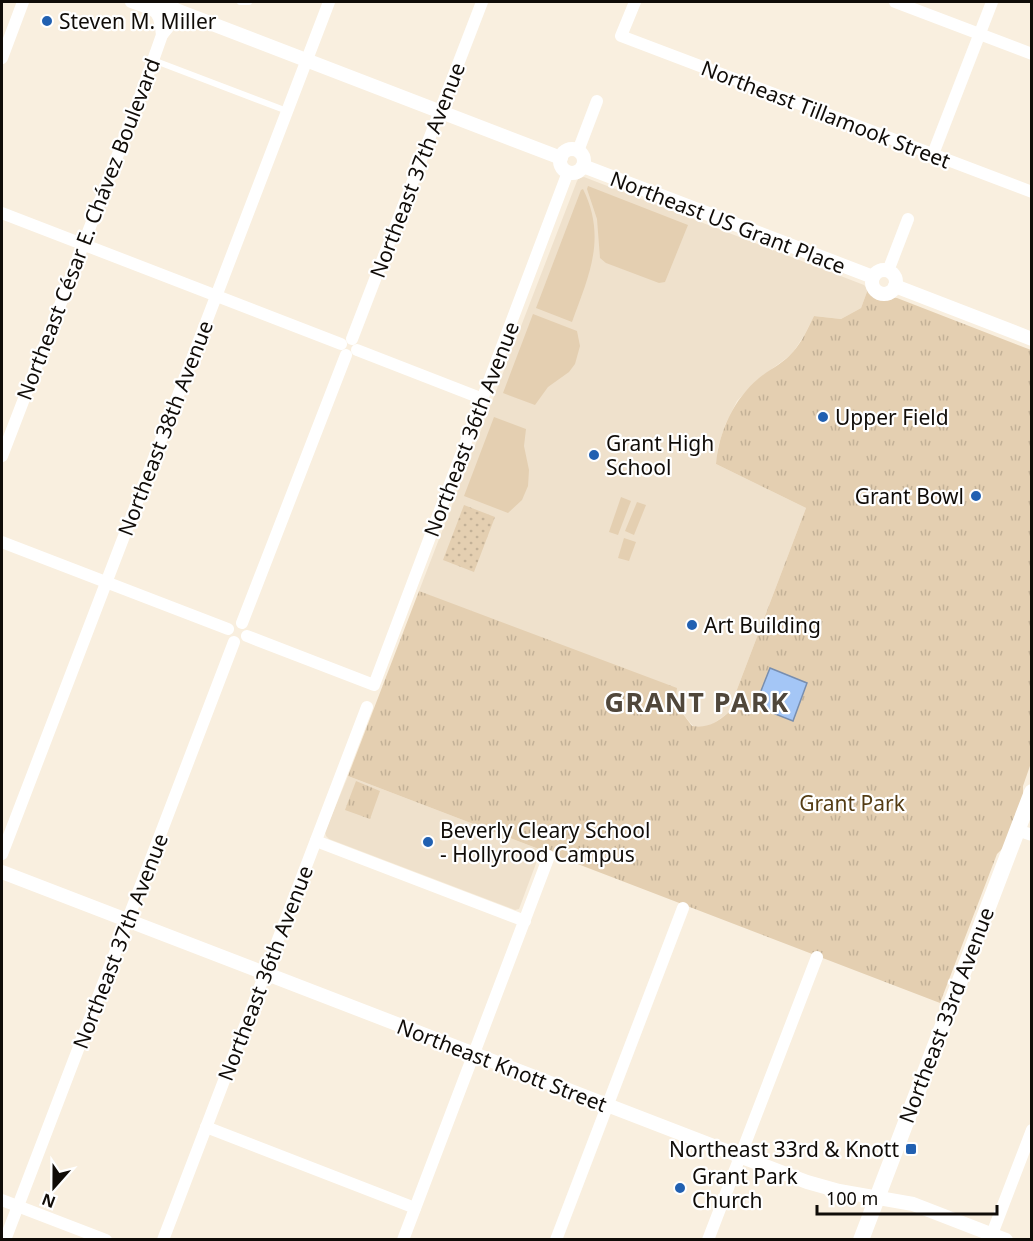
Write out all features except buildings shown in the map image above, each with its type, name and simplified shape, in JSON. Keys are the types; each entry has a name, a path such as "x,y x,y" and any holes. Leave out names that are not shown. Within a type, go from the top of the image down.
{"main road":[{"name":"Northeast 33rd Avenue","path":"861,1239 1024,832 1032,792"}],"street":[{"path":"2,58 23,2"},
{"name":"Northeast César E. Chávez Boulevard","path":"131,2 155,11 160,20 162,35"},
{"path":"155,2 176,5 307,59 561,158"},
{"name":"Northeast 38th Avenue","path":"2,854 329,2"},
{"name":"Northeast 37th Avenue","path":"242,623 482,2"},
{"name":"Northeast Tillamook Street","path":"634,2 621,36 1032,192"},
{"path":"895,2 1032,54"},
{"path":"933,154 992,2"},
{"name":"Northeast César E. Chávez Boulevard","path":"2,456 140,97 152,60 162,35 171,24 176,5"},
{"path":"568,172 562,167 561,158 568,150 578,151 597,101"},
{"name":"Northeast US Grant Place","path":"568,172 578,172 583,166 583,157 578,151"},
{"name":"Northeast US Grant Place","path":"583,166 873,277"},
{"name":"Northeast 36th Avenue","path":"247,636 374,685 568,172"},
{"path":"2,213 483,399"},
{"path":"894,286 894,278 888,271 908,219"},
{"name":"Northeast US Grant Place","path":"888,271 880,271 873,277 872,285 879,293 888,293 894,286 1032,339"},
{"path":"2,542 228,629"},
{"path":"242,623 247,629 247,636 243,641 234,642 229,637 228,629 233,624 242,623"},
{"name":"Northeast 37th Avenue","path":"5,1239 234,642"},
{"name":"Northeast 36th Avenue","path":"163,1239 367,707"},
{"path":"316,841 525,921"},
{"path":"403,1239 549,856"},
{"name":"Northeast Knott Street","path":"2,872 825,1188 920,1206 1006,1239"},
{"path":"556,1239 683,908"},
{"path":"708,1239 816,957"},
{"path":"206,1127 415,1208"},
{"path":"992,1234 1032,1130"},
{"path":"2,1200 106,1239"}],"lane":[{"path":"240,2 249,2"},
{"path":"152,60 287,111"}],"shaded area":[{"name":"Grant High School","path":"584,177 864,285 868,289 861,308 841,319 814,316 792,354 757,380 737,401 725,425 718,447 716,464 806,508 728,713 705,727 693,726 679,709 675,698 419,591 577,181"},
{"name":"Beverly Cleary School - Hollyrood Campus","path":"348,776 541,850 519,909 515,910 329,839 325,832"}],"green space":[{"path":"588,186 688,225 665,282 659,283 606,263 600,258 597,219"},
{"path":"583,189 594,224 595,240 589,272 572,322 536,308"},
{"name":"Grant Park","path":"868,289 875,296 897,298 1031,350 1031,763 1023,786 1023,796 1003,848 997,854 940,1003 348,776 419,591 677,688 678,705 692,726 712,724 728,713 806,508 716,464 720,440 729,416 742,396 759,378 793,352 814,316 841,319 861,308"},
{"path":"533,314 577,331 580,346 575,364 569,372 548,387 535,405 503,393"},
{"path":"494,417 526,429 524,446 529,470 528,486 522,500 508,513 464,496"},
{"path":"621,497 631,501 618,535 609,532"},
{"path":"637,502 646,505 634,535 625,531"},
{"path":"464,505 495,517 474,572 443,560"},
{"path":"624,538 636,542 629,561 618,558"},
{"path":"356,781 380,791 370,819 345,810"}],"water":[{"path":"770,668 807,683 793,721 755,706"}],"place":[{"name":"Steven M. Miller","path":"47,21"},
{"name":"Upper Field","path":"823,417"},
{"name":"Grant High School","path":"594,455"},
{"name":"Grant Bowl","path":"976,496"},
{"name":"Art Building","path":"692,625"},
{"name":"Beverly Cleary School - Hollyrood Campus","path":"428,842"},
{"name":"Northeast 33rd & Knott","path":"911,1149"},
{"name":"Grant Park Church","path":"680,1188"}],"district":[{"name":"GRANT PARK","path":"697,701"}]}
